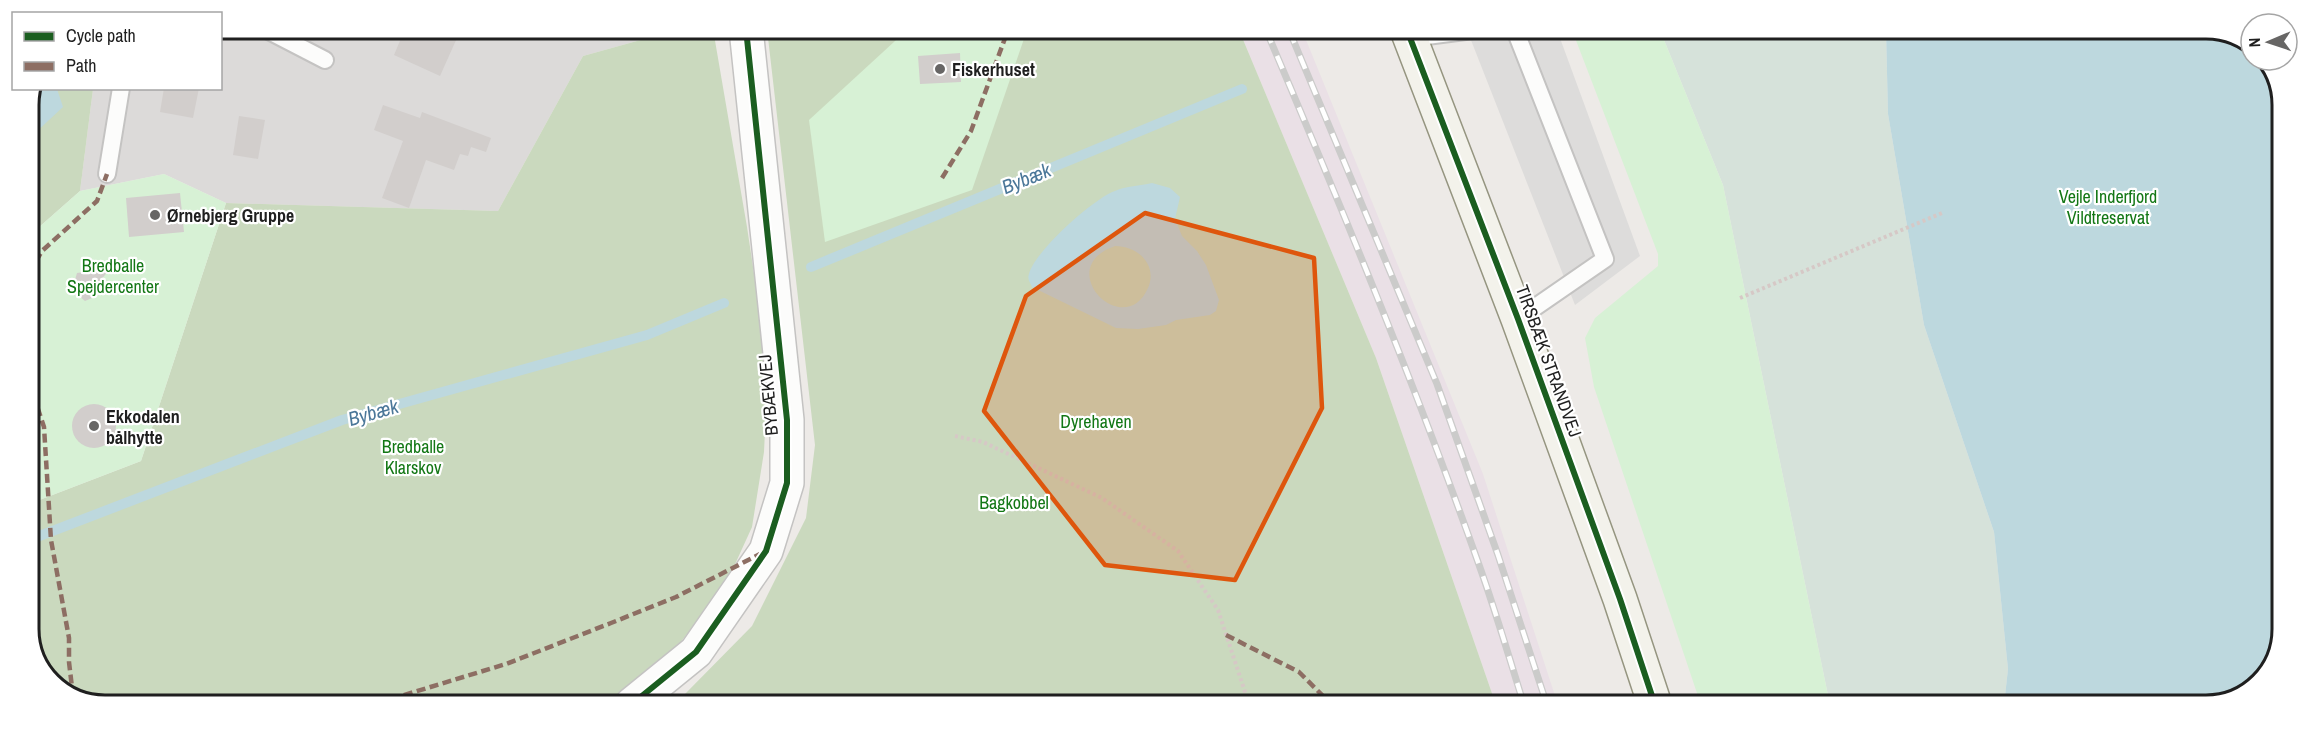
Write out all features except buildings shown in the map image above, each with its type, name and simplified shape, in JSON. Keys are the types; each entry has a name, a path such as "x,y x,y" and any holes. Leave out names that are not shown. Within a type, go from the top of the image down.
{"street":[{"name":"BYBÆKVEJ","path":"643,695 696,652 766,551 787,483 787,420 747,39"},
{"name":"TIRSBÆK STRANDVEJ","path":"1411,39 1518,319 1620,599 1652,695"}],"lane":[{"path":"285,39 326,60"},
{"path":"1518,319 1605,259 1519,39"},
{"path":"107,174 121,90"}],"path":[{"path":"1740,298 1942,213"},
{"path":"955,436 983,442 1101,498 1178,551 1218,610 1246,695"}],"highlighted area":[{"path":"1145,213 1314,258 1322,408 1235,580 1105,565 984,411 1026,296"}],"shaded area":[{"path":"222,39 644,39 583,56 498,211 226,203 164,174 80,191 93,90 222,90"},
{"path":"1243,39 1306,39 1483,474 1555,695 1493,695 1376,358"},
{"path":"1471,39 1560,39 1640,256 1575,305"},
{"path":"1664,39 1886,39 1888,114 1924,325 1994,532 2008,669 2005,695 1828,695 1723,185"}],"green space":[{"name":"Bredballe Klarskov","path":"644,39 715,39 747,227 768,366 764,452 752,527 726,584 680,643 618,695 105,695 79,690 61,679 44,655 39,634 39,500 141,461 226,203 498,211 583,56"},
{"name":"Bagkobbel","path":"768,39 1243,39 1376,358 1493,695 684,695 752,626 806,518 815,445"},
{"path":"897,39 1024,39 972,190 825,242 809,120"},
{"path":"1575,39 1664,39 1723,185 1828,695 1698,695 1594,387 1585,338 1595,318 1658,266 1658,254"},
{"path":"41,90 93,90 80,191 39,227"},
{"name":"Bredballe Spejdercenter","path":"164,174 226,203 141,461 39,500 39,227 80,191"}],"water":[{"name":"Vejle Inderfjord Vildtreservat","path":"1886,39 2206,39 2223,41 2239,48 2239,72 2263,72 2272,100 2272,629 2270,646 2256,673 2227,692 2206,695 2005,695 2008,669 1994,532 1924,325 1888,114"},
{"path":"41,90 57,90 63,107 39,129"},
{"path":"1152,183 1170,188 1180,197 1175,219 1182,236 1197,251 1206,265 1219,300 1216,311 1210,315 1176,320 1166,325 1138,329 1116,328 1032,287 1028,277 1033,264 1066,227 1105,196 1124,188","holes":["1115,246 1131,249 1144,258 1150,272 1148,288 1137,303 1124,307 1110,304 1098,296 1091,283 1090,269 1097,256"]}],"waterway":[{"name":"Bybæk","path":"811,267 1242,89"},
{"name":"Bybæk","path":"39,536 342,420 647,335 724,303"}],"railway":[{"path":"1270,39 1403,361 1454,495 1521,695"},
{"path":"1293,39 1437,384 1498,555 1544,695"}],"marked path":[{"path":"942,178 971,131 1005,39"},
{"path":"39,256 97,201 107,174"},
{"path":"39,412 44,427 51,540 69,638 72,686"},
{"path":"404,695 506,664 676,597 760,554"},
{"path":"1226,635 1299,672 1322,695"}],"cycle path":[{"path":"643,695 696,652 766,551 787,483 787,420 747,39"},
{"path":"1410,39 1518,319 1620,599 1652,695"}],"place":[{"name":"Fiskerhuset","path":"940,69"},
{"name":"Ørnebjerg Gruppe","path":"155,215"},
{"name":"Ekkodalen bålhytte","path":"94,426"}],"park label":[{"name":"Dyrehaven","path":"1096,421"}]}
